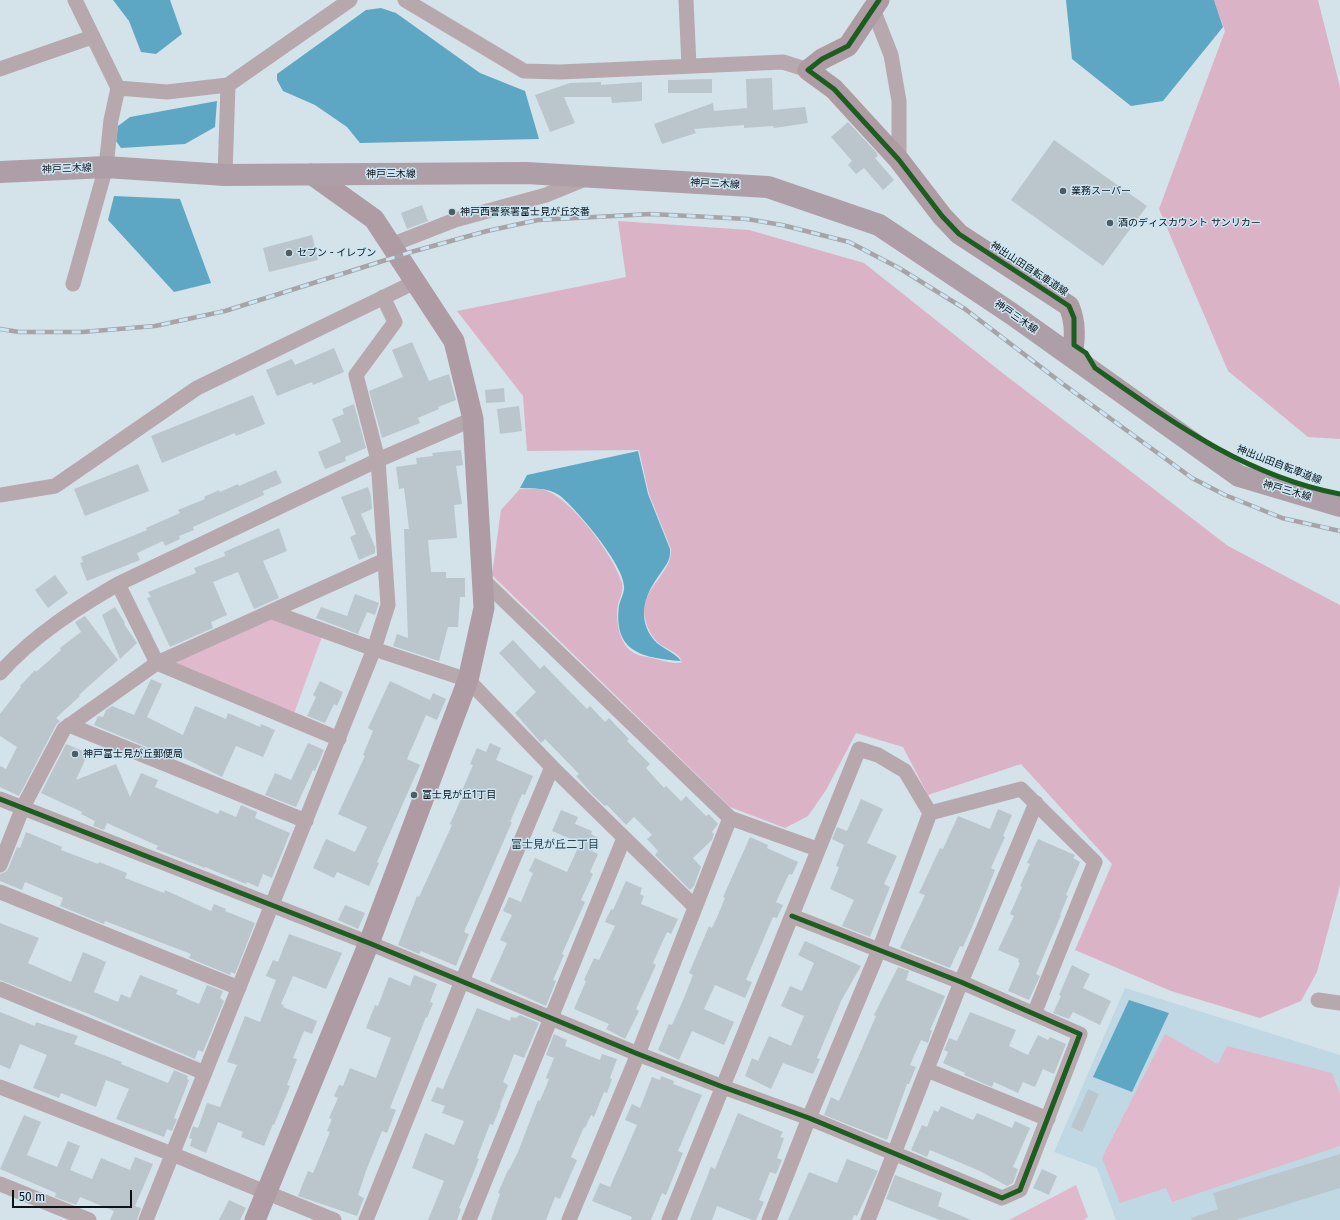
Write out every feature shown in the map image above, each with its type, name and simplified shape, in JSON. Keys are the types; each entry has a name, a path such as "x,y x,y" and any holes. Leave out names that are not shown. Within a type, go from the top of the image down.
{"main road":[{"name":"神戸三木線","path":"0,172 106,168 225,175 526,173 768,187 879,225 1012,314 1073,351 1239,476 1340,506"}],"street":[{"path":"73,284 106,168 111,120 118,88 75,0"},
{"path":"118,88 167,92 228,85 350,0"},
{"path":"405,0 524,70 560,72 783,62 808,70 822,59 848,46 876,5"},
{"path":"686,0 689,66"},
{"path":"876,5 891,55 899,101 899,160"},
{"path":"0,69 92,37"},
{"name":"神出山田自転車道線","path":"808,70 834,89 899,160 942,216 959,234 1069,306 1074,318 1073,351"},
{"path":"225,175 228,85"},
{"path":"255,1220 370,943 468,680 484,608 473,419 454,341 374,219 311,174"},
{"path":"391,245 455,220 546,195 589,177"},
{"path":"0,495 55,486 197,388 415,282"},
{"path":"146,1220 339,738 374,649 388,605 378,460 356,375 395,322 383,297"},
{"path":"0,673 16,654 78,607 118,584 378,460 473,419"},
{"path":"0,865 23,807 64,729 69,725 157,663 385,560"},
{"path":"482,579 730,818 817,849"},
{"path":"118,584 157,663 339,738"},
{"path":"272,612 374,649 468,680 552,767 695,907"},
{"path":"69,725 306,821"},
{"path":"669,1220 792,916 817,849 859,749 878,755 906,771 930,813"},
{"path":"366,1220 462,981 552,767"},
{"path":"930,813 1021,789 1095,862 1034,1014"},
{"path":"0,799 370,943 638,1054 809,1118 1002,1198 1020,1190 1080,1034 961,982 792,916"},
{"path":"868,1220 961,982 1036,803"},
{"path":"769,1220 809,1118 879,950 930,813"},
{"path":"569,1220 638,1054 730,818"},
{"path":"469,1220 624,838"},
{"path":"0,892 239,988"},
{"path":"0,989 205,1073"},
{"path":"1318,1000 1340,1003"},
{"path":"927,1070 1048,1119"},
{"path":"0,1087 172,1154 334,1220"},
{"path":"0,1184 89,1220"}],"shaded area":[{"path":"1214,0 1318,0 1340,87 1340,439 1308,437 1228,371 1159,209 1225,31"},
{"path":"618,221 749,230 864,263 1000,371 1228,546 1340,605 1340,884 1317,972 1301,1001 1260,1018 1171,991 1075,950 1112,864 1021,764 928,795 903,747 856,733 826,790 808,816 785,828 730,807 492,575 501,510 520,489 544,490 555,495 579,516 601,544 618,572 622,583 622,594 618,604 617,617 619,632 625,644 629,649 638,655 671,663 682,662 679,656 661,645 655,639 647,626 644,613 648,595 667,565 671,549 649,494 639,450 527,451 523,396 457,311 626,277"},
{"path":"272,612 324,631 292,719 157,663"},
{"path":"1125,988 1340,1055 1340,1220 1116,1220 1097,1168 1054,1152"},
{"path":"1165,1034 1218,1064 1227,1046 1332,1073 1340,1094 1340,1146 1172,1202 1166,1188 1120,1203 1102,1158"},
{"path":"1076,1185 1088,1217 1084,1220 1009,1220"}],"water":[{"path":"113,0 170,0 182,34 156,54 141,52 129,21"},
{"path":"1066,0 1214,0 1223,27 1163,101 1131,106 1072,59"},
{"path":"381,8 396,13 480,73 525,91 539,139 360,143 347,127 315,105 283,91 277,80 277,74 366,10"},
{"path":"217,101 215,127 185,144 121,148 116,141 118,126 130,117"},
{"path":"114,196 180,199 211,283 174,292 108,220"},
{"path":"638,451 648,494 670,549 668,562 647,596 644,612 645,620 647,628 654,640 678,657 681,661 667,660 644,655 634,650 626,643 621,634 618,622 619,606 624,591 624,586 622,577 608,551 587,524 559,495 545,490 520,488 527,475"},
{"path":"1129,1000 1169,1013 1132,1092 1093,1077"}],"building":[{"path":"772,78 773,110 805,107 808,123 774,128 773,126 744,128 744,125 694,129 696,133 662,144 654,124 713,103 714,111 747,108 746,79"},
{"path":"712,79 712,93 668,93 668,80"},
{"path":"601,82 601,85 642,82 642,101 612,103 611,97 564,97 575,123 550,132 535,95 570,83"},
{"path":"848,122 876,152 878,156 875,158 894,180 883,190 864,168 856,174 848,165 852,161 831,137"},
{"path":"1054,140 1147,206 1103,266 1011,200"},
{"path":"422,205 428,221 407,229 401,213"},
{"path":"312,235 318,260 269,272 263,248"},
{"path":"412,342 429,381 449,374 456,400 438,407 439,409 418,418 420,423 382,438 369,391 403,377 392,350"},
{"path":"334,348 344,372 313,385 312,382 277,396 266,370 292,359 295,365"},
{"path":"504,388 505,402 486,403 485,390"},
{"path":"253,395 265,424 236,436 235,433 162,463 151,436"},
{"path":"354,404 366,448 345,457 346,461 325,469 318,452 341,442 332,419 344,414 342,409"},
{"path":"519,406 522,431 500,434 497,409"},
{"path":"461,450 463,465 456,466 462,504 454,505 457,538 428,540 431,572 446,572 446,578 465,578 465,597 460,597 458,627 448,627 439,661 393,646 397,634 408,638 404,529 409,529 404,488 399,489 396,467 417,464 416,458 433,456 432,453"},
{"path":"138,464 149,491 85,516 74,489"},
{"path":"276,470 282,483 263,491 264,495 193,527 194,530 179,536 180,539 165,546 163,541 137,553 140,560 87,581 80,563 83,562 81,557 147,530 146,528 180,513 178,510 205,499 204,497 219,490 220,492 238,484 239,486"},
{"path":"368,487 371,496 372,509 361,514 375,547 375,553 359,560 350,537 356,534 341,497"},
{"path":"279,528 287,551 263,561 279,598 254,609 238,572 213,582 227,615 211,622 213,628 170,647 147,598 151,597 148,592 196,573 194,568 225,556 224,552"},
{"path":"55,575 68,593 48,608 35,590"},
{"path":"355,594 379,603 375,615 367,612 358,634 316,618 321,607 347,616"},
{"path":"115,607 137,643 120,659 102,615"},
{"path":"85,616 118,660 56,718 60,721 56,725 19,796 0,787 0,766 6,769 17,747 0,736 0,714 21,687 20,686 35,670 36,672 61,650 60,648 81,632 75,622"},
{"path":"513,640 540,669 544,665 587,709 590,706 605,722 609,718 629,739 627,741 650,764 646,768 664,788 666,786 681,801 686,796 706,816 709,814 718,824 712,832 714,834 712,840 693,858 701,867 694,886 690,890 655,855 658,851 647,839 652,835 634,817 626,825 607,805 605,806 594,796 576,776 579,774 545,739 541,743 515,713 536,692 499,653"},
{"path":"151,679 162,684 147,717 183,735 195,706 226,719 228,713 260,727 261,724 275,730 263,757 236,746 222,777 168,750 166,755 94,725 98,716 103,717 106,710 112,706 134,715"},
{"path":"320,681 343,692 337,706 334,704 325,723 307,716 316,697 313,695"},
{"path":"390,681 430,700 433,693 446,699 437,720 426,715 407,759 420,765 377,862 379,863 369,886 337,872 334,878 313,868 326,839 355,852 367,827 338,814 365,756 363,755 373,731 368,728"},
{"path":"308,743 324,750 296,807 265,795 275,773 291,780"},
{"path":"490,743 501,748 496,760 533,776 525,795 522,794 510,822 512,822 464,932 469,934 456,966 421,951 419,954 398,945 417,896 419,897 452,825 450,824 463,794 461,793 473,765 470,764 477,748 486,752"},
{"path":"66,744 88,753 76,780 116,764 130,797 141,773 158,780 155,787 218,814 220,810 236,817 241,805 257,812 255,818 290,833 272,878 263,874 258,887 247,882 246,884 156,849 158,846 107,823 104,830 93,826 95,821 81,814 82,812 41,793"},
{"path":"861,799 883,809 867,843 897,856 884,884 890,887 870,937 842,926 854,900 830,889 839,867 836,866 844,845 832,839 837,827 847,831"},
{"path":"998,809 1012,815 1003,836 1005,837 991,868 995,870 973,925 963,947 960,946 950,968 900,948 925,895 919,893 940,848 943,849 958,816 990,829"},
{"path":"561,810 578,817 575,824 592,831 591,834 598,838 592,851 598,854 590,872 593,874 581,900 585,902 562,954 564,955 553,980 556,981 546,1006 490,981 507,943 500,940 512,915 503,911 509,897 521,902 533,873 529,871 535,858 567,872 580,843 552,831"},
{"path":"26,832 62,847 61,850 127,873 125,878 164,893 165,890 211,911 214,904 226,909 225,911 255,923 235,974 231,972 230,975 189,958 191,954 105,921 104,924 60,906 63,898 25,882 22,890 0,881 0,874 8,869 17,847 20,848"},
{"path":"750,837 768,845 767,848 798,862 792,875 789,874 776,902 783,905 777,918 773,917 746,980 752,982 745,998 715,985 704,1009 734,1022 724,1045 692,1031 679,1060 658,1050 669,1024 672,1025 684,998 693,975 689,973 709,926 712,928 718,915 725,898 723,897"},
{"path":"1038,839 1075,855 1073,858 1080,862 1066,895 1068,896 1061,915 1036,974 1040,976 1029,1000 1008,991 1020,963 1018,962 1019,959 998,950 1014,916 1010,914 1030,864 1027,863"},
{"path":"626,881 642,888 640,894 644,896 641,904 678,919 671,934 667,932 653,963 656,965 636,1009 639,1011 625,1039 606,1029 609,1024 574,1009 586,981 584,980 594,958 599,960 615,926 605,922 611,909 613,910"},
{"path":"345,905 365,913 358,929 338,920"},
{"path":"0,923 39,938 28,963 71,982 83,952 106,962 94,992 118,1002 121,994 130,998 140,975 178,990 176,994 199,1004 207,985 223,991 220,998 224,1001 203,1052 198,1050 195,1059 89,1014 0,980"},
{"path":"289,934 342,953 326,989 293,976 281,1004 284,1005 283,1007 317,1021 312,1034 304,1031 293,1058 297,1059 287,1085 290,1086 264,1146 241,1137 243,1132 218,1122 206,1153 190,1146 192,1139 189,1138 193,1126 198,1128 207,1103 220,1107 237,1065 227,1062 245,1016 260,1022 276,980 266,976 273,960 278,962"},
{"path":"805,941 861,966 841,1001 817,1058 820,1059 813,1074 783,1063 771,1089 745,1076 752,1058 758,1061 769,1036 791,1046 804,1016 781,1006 790,986 802,991 814,963 798,955"},
{"path":"1072,965 1090,974 1083,988 1111,1001 1100,1025 1073,1012 1069,1019 1053,1013"},
{"path":"898,967 909,971 906,980 945,996 930,1030 932,1030 928,1043 921,1040 910,1065 916,1067 909,1084 907,1084 887,1140 824,1115 831,1097 839,1101 876,1016 874,1015"},
{"path":"414,975 437,984 430,1002 433,1003 390,1108 396,1110 387,1133 382,1131 366,1171 358,1195 364,1198 357,1216 298,1196 308,1171 313,1173 330,1132 327,1131 332,1119 329,1118 338,1098 334,1096 339,1085 343,1086 350,1068 376,1078 391,1038 366,1028 375,1005 378,1006 389,977 410,986"},
{"path":"477,1008 510,1021 511,1017 516,1018 520,1015 539,1023 524,1058 514,1054 503,1082 508,1085 493,1125 490,1124 477,1158 479,1159 459,1208 461,1209 457,1220 428,1220 444,1181 412,1168 425,1133 454,1145 464,1121 442,1113 445,1106 431,1101 437,1087 443,1089"},
{"path":"0,1012 35,1026 36,1022 78,1036 74,1044 122,1062 121,1064 168,1083 174,1070 188,1076 187,1079 189,1080 174,1118 177,1119 172,1131 167,1129 164,1137 116,1119 129,1089 106,1080 96,1107 61,1093 59,1098 33,1088 47,1055 20,1044 10,1069 0,1065"},
{"path":"970,1012 1016,1030 1009,1046 1028,1055 1038,1035 1048,1040 1050,1037 1066,1044 1054,1074 1043,1069 1035,1087 1023,1082 1018,1093 994,1082 992,1087 964,1075 965,1073 943,1063 948,1052 944,1050 949,1038 957,1041"},
{"path":"554,1034 567,1040 565,1046 600,1060 602,1054 617,1059 610,1078 612,1079 607,1093 604,1092 594,1117 591,1115 585,1128 584,1127 571,1157 577,1160 560,1199 555,1197 546,1220 491,1220 500,1194 498,1193 518,1152 538,1100 540,1101 549,1079 546,1078 554,1058 546,1055"},
{"path":"661,1076 674,1081 673,1084 702,1095 678,1151 683,1153 666,1195 662,1193 651,1220 631,1220 632,1217 592,1201 600,1183 610,1187 637,1125 625,1120 632,1104 640,1108 652,1077 660,1080"},
{"path":"1088,1089 1099,1094 1082,1132 1071,1127"},
{"path":"941,1106 973,1120 977,1113 1012,1128 1015,1121 1030,1128 1013,1167 1018,1169 1013,1183 1007,1186 980,1171 930,1150 927,1157 911,1150 922,1125 927,1127 934,1110 938,1112"},
{"path":"738,1113 783,1132 780,1137 784,1138 777,1158 782,1160 776,1174 770,1172 759,1200 764,1202 756,1220 752,1220 717,1206 712,1220 690,1220 711,1167 715,1169"},
{"path":"24,1115 41,1122 27,1155 57,1167 68,1141 80,1146 70,1170 92,1179 101,1158 130,1170 135,1157 153,1164 135,1206 141,1208 137,1220 110,1220 114,1211 80,1197 76,1205 55,1197 56,1193 0,1169"},
{"path":"1340,1154 1340,1188 1236,1220 1192,1220 1191,1218 1218,1209 1213,1193"},
{"path":"847,1159 878,1171 857,1216 854,1215 852,1220 788,1220 809,1172 837,1183"},
{"path":"1042,1169 1057,1176 1049,1195 1033,1188"},
{"path":"895,1175 942,1193 938,1206 971,1220 940,1220 886,1199"},
{"path":"229,1200 246,1208 240,1220 219,1220"}],"railway":[{"path":"0,329 19,332 82,332 155,326 225,311 411,252 487,231 538,220 651,214 747,219 782,225 849,242 899,268 965,309 1063,384 1192,478 1225,495 1282,518 1340,531"}],"cycle path":[{"path":"879,0 848,46 822,59 808,70 834,89 899,160 942,216 959,234 1069,306 1074,318 1074,345 1086,353 1095,368 1152,408 1181,427 1241,460 1272,474 1305,486 1340,494"},
{"path":"0,799 369,943 638,1054 809,1118 1002,1198 1020,1190 1080,1034 961,982 792,916"}],"place":[{"name":"業務スーパー","path":"1063,191"},
{"name":"神戸西警察署富士見が丘交番","path":"452,212"},
{"name":"酒のディスカウント サンリカー","path":"1110,223"},
{"name":"セブン - イレブン","path":"289,253"},
{"name":"神戸富士見が丘郵便局","path":"75,754"},
{"name":"富士見が丘1丁目","path":"414,795"}],"district":[{"name":"富士見が丘二丁目","path":"555,845"}]}
